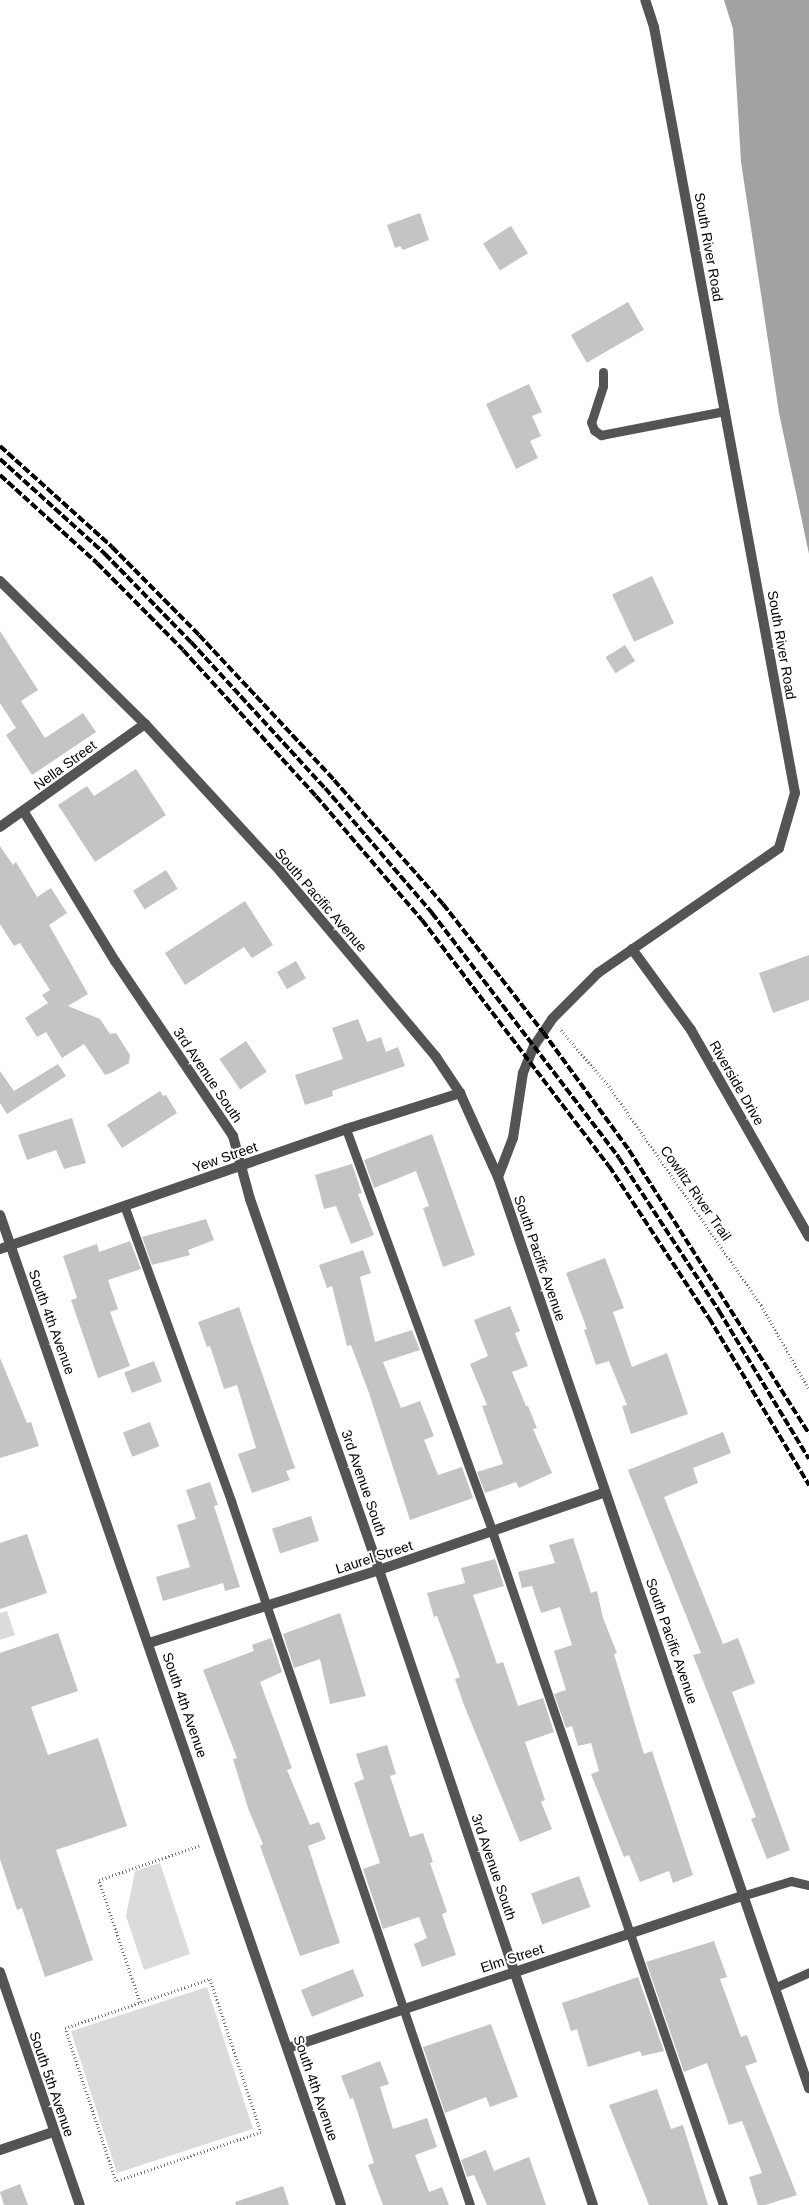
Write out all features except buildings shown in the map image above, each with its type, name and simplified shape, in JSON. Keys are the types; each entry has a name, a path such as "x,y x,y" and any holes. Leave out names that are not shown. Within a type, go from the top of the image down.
{"street":[{"name":"South River Road","path":"498,1177 513,1138 523,1073 534,1046 552,1020 585,985 632,949 779,848 795,793 654,27 645,0"},
{"name":"South Pacific Avenue","path":"0,581 144,724 280,872 436,1057 460,1093 498,1177 745,1895 809,2088"},
{"name":"Nella Street","path":"0,827 24,812 144,724"},
{"name":"3rd Avenue South","path":"24,812 115,962 233,1136 250,1199 379,1570 593,2205"},
{"name":"Riverside Drive","path":"632,949 691,1030 809,1237"},
{"name":"Yew Street","path":"5,1247 346,1129 460,1093"},
{"name":"South 4th Avenue","path":"0,1215 5,1247 149,1642 341,2205"},
{"name":"Laurel Street","path":"149,1642 379,1570 605,1492"},
{"name":"Elm Street","path":"288,2048 745,1895"},
{"name":"South 5th Avenue","path":"0,1972 53,2132 80,2205"},
{"path":"0,2150 53,2132"}],"lane":[{"path":"603,372 603,386 591,422 594,430 601,435 725,411"},
{"path":"346,1129 492,1531 722,2205"},
{"path":"124,1206 267,1605 470,2205"},
{"path":"745,1895 791,1881 809,1885"},
{"path":"776,1987 809,1972"}],"path":[{"name":"Cowlitz River Trail","path":"552,1020 614,1094 760,1305 809,1389"},
{"path":"140,2002 99,1880 217,1840"},
{"path":"210,1979 261,2132 116,2181 65,2028 140,2002 210,1979"}],"shaded area":[{"path":"724,0 809,0 809,554 779,413 741,162 733,29"},
{"path":"7,1611 15,1635 0,1640 0,1613"},
{"path":"160,1863 190,1954 144,1970 126,1916 135,1871"},
{"path":"207,1987 253,2129 117,2173 71,2031"}],"railway":[{"path":"0,446 112,547 199,635 334,780 443,904 543,1032 629,1150 809,1434"},
{"path":"0,459 105,554 191,642 325,788 432,913 619,1158 719,1311 809,1459"},
{"path":"0,475 97,563 183,650 316,796 422,920 609,1166 709,1318 809,1485"}]}
